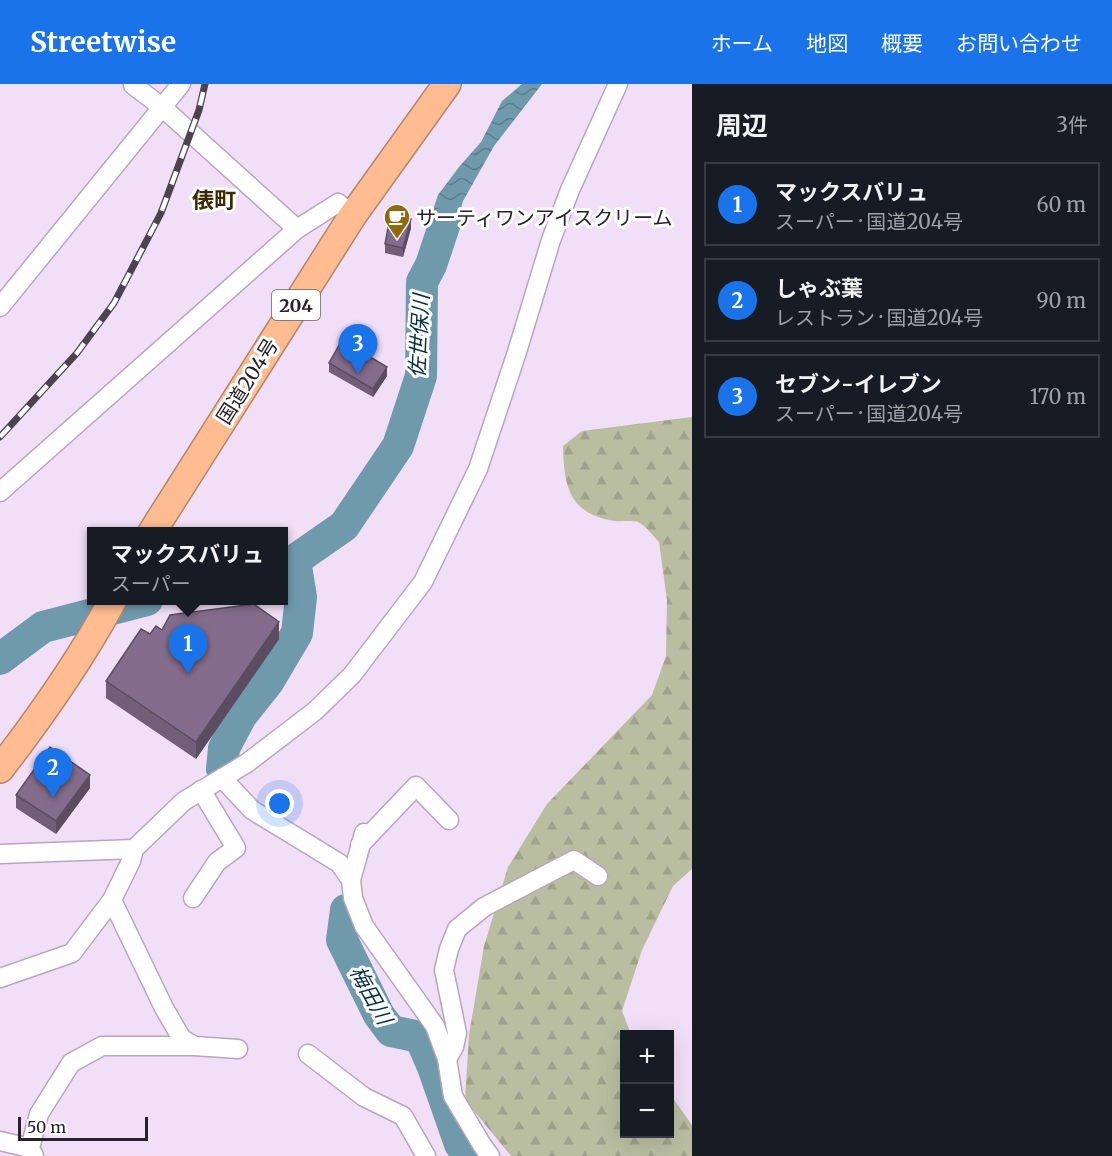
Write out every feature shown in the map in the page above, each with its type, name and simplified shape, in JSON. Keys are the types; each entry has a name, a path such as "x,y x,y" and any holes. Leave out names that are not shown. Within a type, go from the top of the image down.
{"highway":[{"name":"国道204号","path":"155,527 353,215 447,84"},
{"path":"0,769 36,723 90,642 109,605"}],"street":[{"path":"0,307 181,84"},
{"path":"0,978 72,953 112,900 131,861 134,849 184,801 247,762 315,711 352,675 423,582 478,469 551,240 570,190 618,84"},
{"path":"133,85 162,107 297,230"},
{"path":"0,492 297,230 338,203 353,215"},
{"path":"222,778 252,810 339,863 351,880"},
{"path":"360,845 416,786 449,820"},
{"path":"193,898 217,862 236,848 201,790"},
{"path":"365,827 351,880 353,898 364,926 435,1026 447,1059 453,1096 488,1155"},
{"path":"0,854 134,849"},
{"path":"447,1059 454,1047 457,1033 444,970 457,929 484,908 574,860 598,876"},
{"path":"112,900 160,1000 182,1039 195,1046"},
{"path":"0,1141 32,1152 39,1114 71,1063 102,1046 195,1046 238,1049"},
{"path":"308,1054 364,1097 403,1116 426,1156"}],"green space":[{"path":"692,417 692,869 673,886 642,950 622,1011 629,1030 620,1030 620,1138 674,1138 674,1100 692,1125 692,1156 511,1156 465,1100 469,1035 484,946 508,867 547,804 652,695 666,656 667,600 659,542 638,522 615,521 600,517 588,512 572,496 565,474 563,446 582,431"}],"water":[{"path":"522,84 542,84 494,146 463,201 456,228 431,270 433,210 438,195 481,142 502,101"}],"building":[{"name":"サーティワンアイスクリーム","path":"390,218 411,219 403,248 385,244"},
{"path":"342,340 387,367 373,389 329,363"},
{"path":"255,605 279,622 196,742 106,681 141,629 150,634 156,626 162,630 170,615"},
{"path":"50,747 90,775 56,821 16,795"}],"waterway":[{"name":"佐世保川","path":"288,562 295,560 344,526 398,446 421,376 422,282 431,265 445,223"},
{"name":"梅田川","path":"222,769 224,748 241,716 268,682 297,633 301,597 295,560"},
{"name":"佐世保川","path":"0,659 43,627 128,605"},
{"name":"梅田川","path":"346,910 342,940 379,1015 391,1031 420,1037 460,1144 469,1156"}],"railway":[{"path":"0,437 77,353 114,303 161,213 199,110 205,84"}],"place":[{"name":"サーティワンアイスクリーム","path":"397,240"},
{"name":"セブン-イレブン","path":"358,374"},
{"name":"マックスバリュ","path":"188,674"},
{"name":"しゃぶ葉","path":"53,798"}],"district":[{"name":"俵町","path":"214,200"}]}
